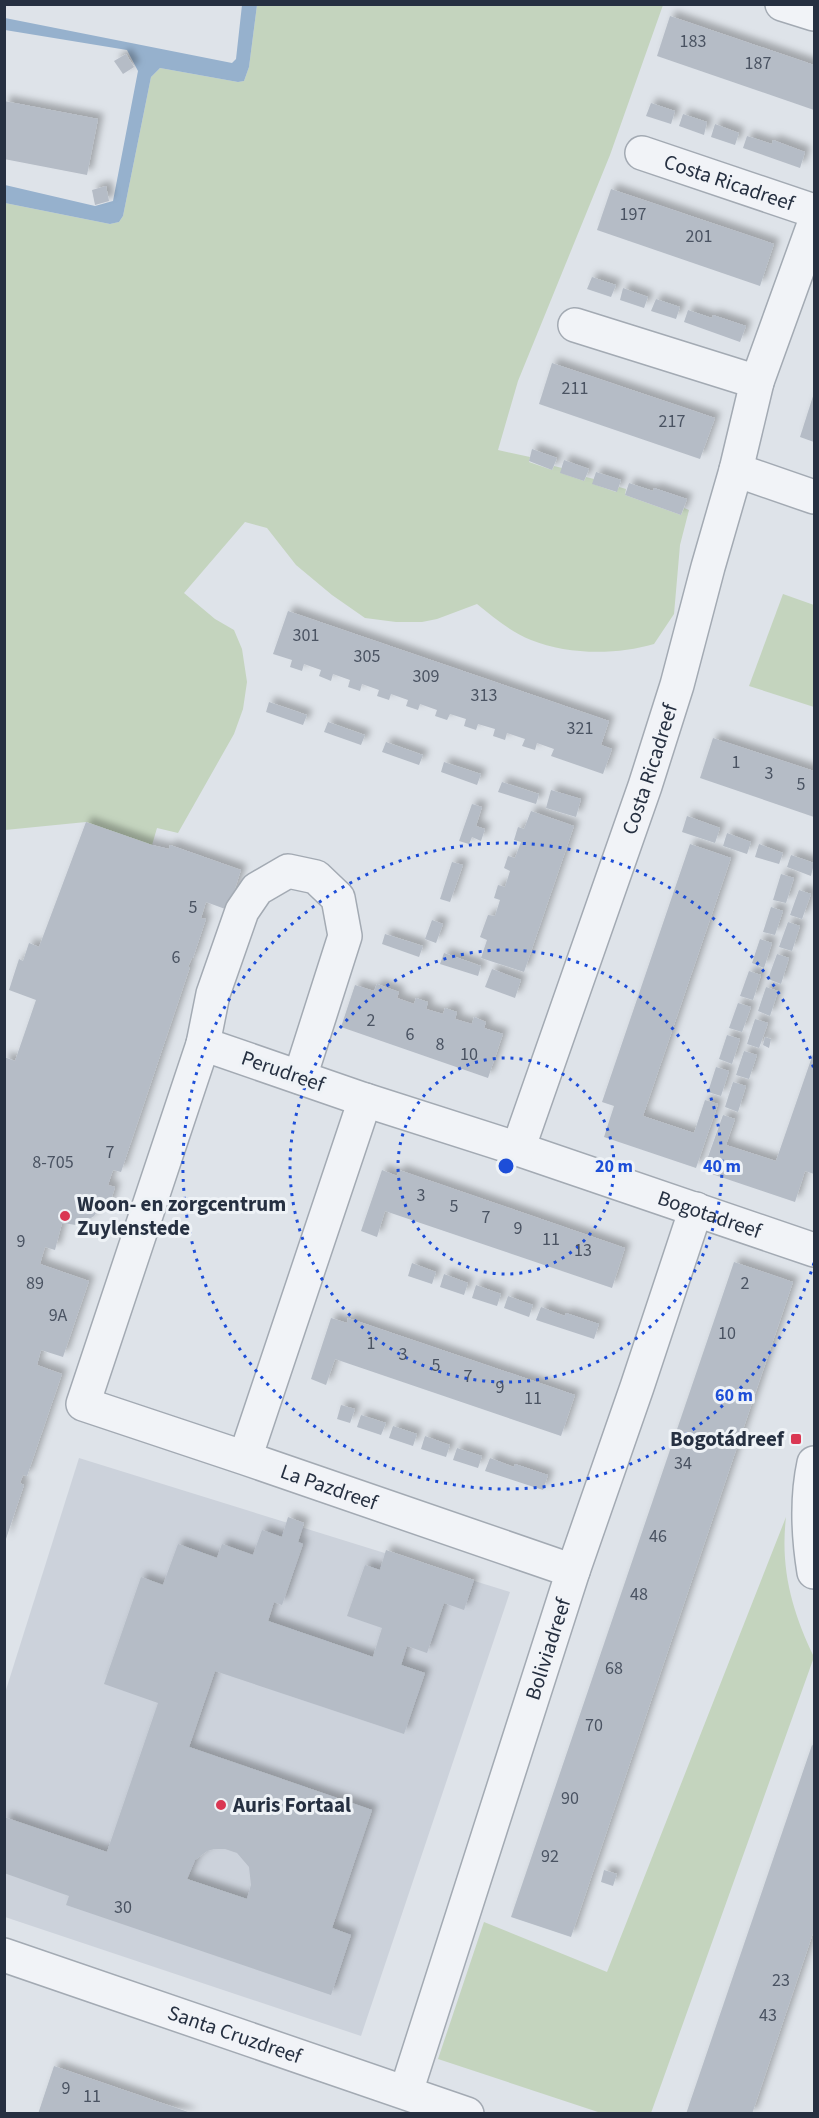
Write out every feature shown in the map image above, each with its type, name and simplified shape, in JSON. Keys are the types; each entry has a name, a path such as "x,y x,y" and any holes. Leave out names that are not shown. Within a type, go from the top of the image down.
{"street":[{"path":"783,4 814,14"},
{"name":"Costa Ricadreef","path":"642,153 814,211"},
{"name":"Costa Ricadreef","path":"518,1149 645,786 677,686 736,470 757,382 814,224"},
{"path":"575,325 757,382"},
{"path":"736,470 814,497"},
{"path":"203,1044 213,994 242,911 252,896 257,889 288,871 316,877 338,898 345,936 300,1077"},
{"name":"Perudreef","path":"203,1044 365,1100"},
{"name":"La Pazdreef","path":"203,1044 83,1404 573,1571"},
{"path":"245,1458 365,1100"},
{"name":"Bogotadreef","path":"365,1100 518,1149 814,1250"},
{"name":"Boliviadreef","path":"406,2092 573,1571 696,1209"},
{"path":"814,1463 810,1485 808,1536 814,1572"},
{"name":"Santa Cruzdreef","path":"4,1955 466,2114"}],"shaded area":[{"name":"Auris Fortaal","path":"79,1458 510,1592 361,2036 5,1917 5,1693"}],"green space":[{"path":"257,5 663,5 610,155 518,381 498,450 530,457 529,462 552,470 554,466 562,468 561,473 584,481 586,477 594,479 593,484 616,492 619,487 626,489 625,495 681,515 684,508 689,510 680,545 674,614 654,644 609,652 576,651 531,640 509,629 477,604 437,619 422,622 396,622 365,618 332,595 296,565 267,528 245,522 184,593 215,619 234,630 242,649 247,682 243,709 234,734 178,833 157,828 152,845 86,822 5,830 5,203 110,224 119,222 123,216 151,77 160,68 238,82 244,81 249,67"},
{"path":"783,594 814,605 814,707 749,686"},
{"path":"786,1517 786,1572 794,1606 814,1657 651,2113 601,2113 438,2059 484,1922 607,1972"}],"water":[{"path":"242,5 257,5 249,67 244,81 238,82 160,68 151,77 123,216 119,222 110,224 5,203 5,185 95,206 113,201 138,71 127,50 5,30 5,18 232,63 236,59"}],"building":[{"path":"670,16 814,65 814,110 657,56"},
{"path":"126,54 134,67 123,74 114,61"},
{"path":"4,101 98,119 87,175 4,159"},
{"path":"651,103 675,111 671,124 646,116"},
{"path":"683,114 707,122 704,135 679,126"},
{"path":"715,124 739,133 735,145 711,137"},
{"path":"747,136 772,144 773,140 805,152 800,168 743,148"},
{"path":"106,186 109,201 95,205 92,190"},
{"path":"611,189 774,244 760,286 597,230"},
{"path":"592,277 616,285 611,297 587,289"},
{"path":"623,288 648,297 644,308 620,300"},
{"path":"656,299 680,307 676,319 651,311"},
{"path":"688,310 712,318 713,315 746,326 740,342 684,322"},
{"path":"552,363 715,418 700,459 539,404"},
{"path":"814,393 814,442 800,437"},
{"path":"532,449 557,458 552,470 529,461"},
{"path":"564,460 589,469 584,481 560,473"},
{"path":"596,472 621,480 617,492 592,484"},
{"path":"629,483 653,491 654,488 687,499 681,515 625,495"},
{"path":"288,611 609,721 601,745 612,749 603,774 551,756 554,749 537,743 535,750 522,746 525,739 507,733 505,740 493,736 495,729 478,724 476,730 464,726 466,719 450,714 447,720 435,716 437,710 420,704 418,710 406,706 408,700 391,694 389,700 377,696 379,690 362,684 360,691 348,687 350,680 333,674 331,681 319,676 321,670 304,664 302,671 290,667 292,660 273,654"},
{"path":"269,702 307,715 303,725 266,712"},
{"path":"328,722 365,735 361,745 324,732"},
{"path":"713,738 814,771 814,817 700,778"},
{"path":"386,742 423,755 419,765 382,752"},
{"path":"444,762 481,774 477,785 441,772"},
{"path":"502,782 539,794 536,804 498,792"},
{"path":"551,790 581,799 576,817 546,808"},
{"path":"472,804 482,807 476,826 485,829 481,841 472,837 469,844 459,841"},
{"path":"531,811 574,826 524,972 481,958 487,940 480,937 488,915 495,916 500,900 494,898 498,885 505,887 510,871 504,868 508,856 515,858 521,842 514,840 518,827 524,829"},
{"path":"687,816 720,828 715,843 682,832"},
{"path":"86,822 152,845 169,849 170,845 241,870 228,910 206,902 201,918 206,919 121,1172 113,1170 108,1185 115,1187 109,1207 102,1204 94,1216 83,1223 76,1225 62,1223 55,1250 45,1247 40,1264 89,1281 63,1357 41,1350 37,1365 62,1374 27,1476 23,1475 20,1483 24,1485 5,1542 4,1057 15,1061 36,1000 9,990 19,959 23,961 29,943 39,947"},
{"path":"727,833 751,842 747,854 723,846"},
{"path":"690,844 731,858 643,1116 694,1133 705,1100 718,1104 696,1168 604,1137 614,1106 602,1102"},
{"path":"759,844 783,853 779,864 755,857"},
{"path":"791,855 814,863 811,876 787,867"},
{"path":"452,862 463,865 450,902 440,899"},
{"path":"781,874 794,878 786,903 773,900"},
{"path":"799,890 811,894 802,919 790,915"},
{"path":"771,907 783,911 775,935 763,932"},
{"path":"432,920 443,924 436,943 425,939"},
{"path":"788,922 800,926 792,951 779,947"},
{"path":"385,934 423,946 419,957 382,944"},
{"path":"760,939 772,943 764,968 752,963"},
{"path":"444,953 481,966 478,976 440,964"},
{"path":"777,954 789,958 781,984 768,979"},
{"path":"492,969 521,980 515,998 485,987"},
{"path":"749,971 761,975 753,1000 740,996"},
{"path":"377,984 399,992 397,998 414,1004 416,998 428,1002 426,1009 443,1014 445,1008 457,1012 455,1019 472,1024 474,1017 486,1022 484,1028 503,1034 488,1078 341,1027 355,985 374,991"},
{"path":"766,987 778,991 770,1016 758,1011"},
{"path":"738,1003 751,1007 742,1032 729,1028"},
{"path":"755,1019 768,1023 759,1048 747,1044"},
{"path":"727,1035 740,1039 732,1064 719,1059"},
{"path":"765,1037 771,1039 769,1048 763,1045"},
{"path":"744,1051 757,1055 749,1079 736,1075"},
{"path":"814,1051 814,1174 805,1171 795,1202 703,1171 723,1115 735,1119 726,1145 776,1161"},
{"path":"716,1067 729,1071 721,1096 708,1092"},
{"path":"733,1082 746,1086 738,1112 725,1107"},
{"path":"382,1170 397,1176 399,1170 625,1248 612,1288 385,1211 377,1237 361,1231"},
{"path":"734,1262 793,1282 571,1937 511,1917"},
{"path":"412,1263 436,1272 432,1284 408,1276"},
{"path":"444,1274 468,1283 464,1295 440,1287"},
{"path":"476,1285 501,1294 497,1306 472,1298"},
{"path":"508,1296 533,1305 529,1317 504,1308"},
{"path":"541,1307 565,1316 566,1313 599,1324 594,1339 536,1320"},
{"path":"331,1318 347,1323 348,1318 575,1395 561,1436 335,1359 326,1385 311,1379"},
{"path":"341,1405 355,1409 350,1423 337,1419"},
{"path":"361,1415 386,1423 381,1435 357,1427"},
{"path":"393,1426 417,1434 413,1446 389,1438"},
{"path":"425,1436 450,1445 446,1457 421,1449"},
{"path":"457,1448 482,1456 478,1468 453,1460"},
{"path":"490,1458 514,1467 515,1464 548,1475 543,1490 485,1471"},
{"path":"288,1517 304,1523 298,1542 303,1544 282,1605 274,1602 268,1621 373,1657 382,1628 347,1616 365,1565 380,1570 386,1550 474,1580 464,1610 444,1603 427,1653 407,1646 401,1665 425,1673 404,1734 215,1671 189,1747 372,1810 332,1928 351,1935 331,1995 66,1905 69,1896 4,1873 4,1817 107,1852 158,1703 104,1684 141,1577 163,1585 178,1544 217,1558 222,1544 253,1555 262,1530 282,1537","holes":["225,1849 237,1853 249,1867 251,1885 247,1899 187,1879 195,1860 207,1851"]},
{"path":"812,1745 814,1746 814,1930 752,2114 686,2114"},
{"path":"604,1870 617,1874 613,1886 601,1882"},
{"path":"54,2066 191,2113 191,2114 38,2114"}],"place":[{"name":"Woon- en zorgcentrum Zuylenstede","path":"65,1216"},
{"name":"Bogotádreef","path":"796,1439"},
{"name":"Auris Fortaal","path":"221,1805"}]}
